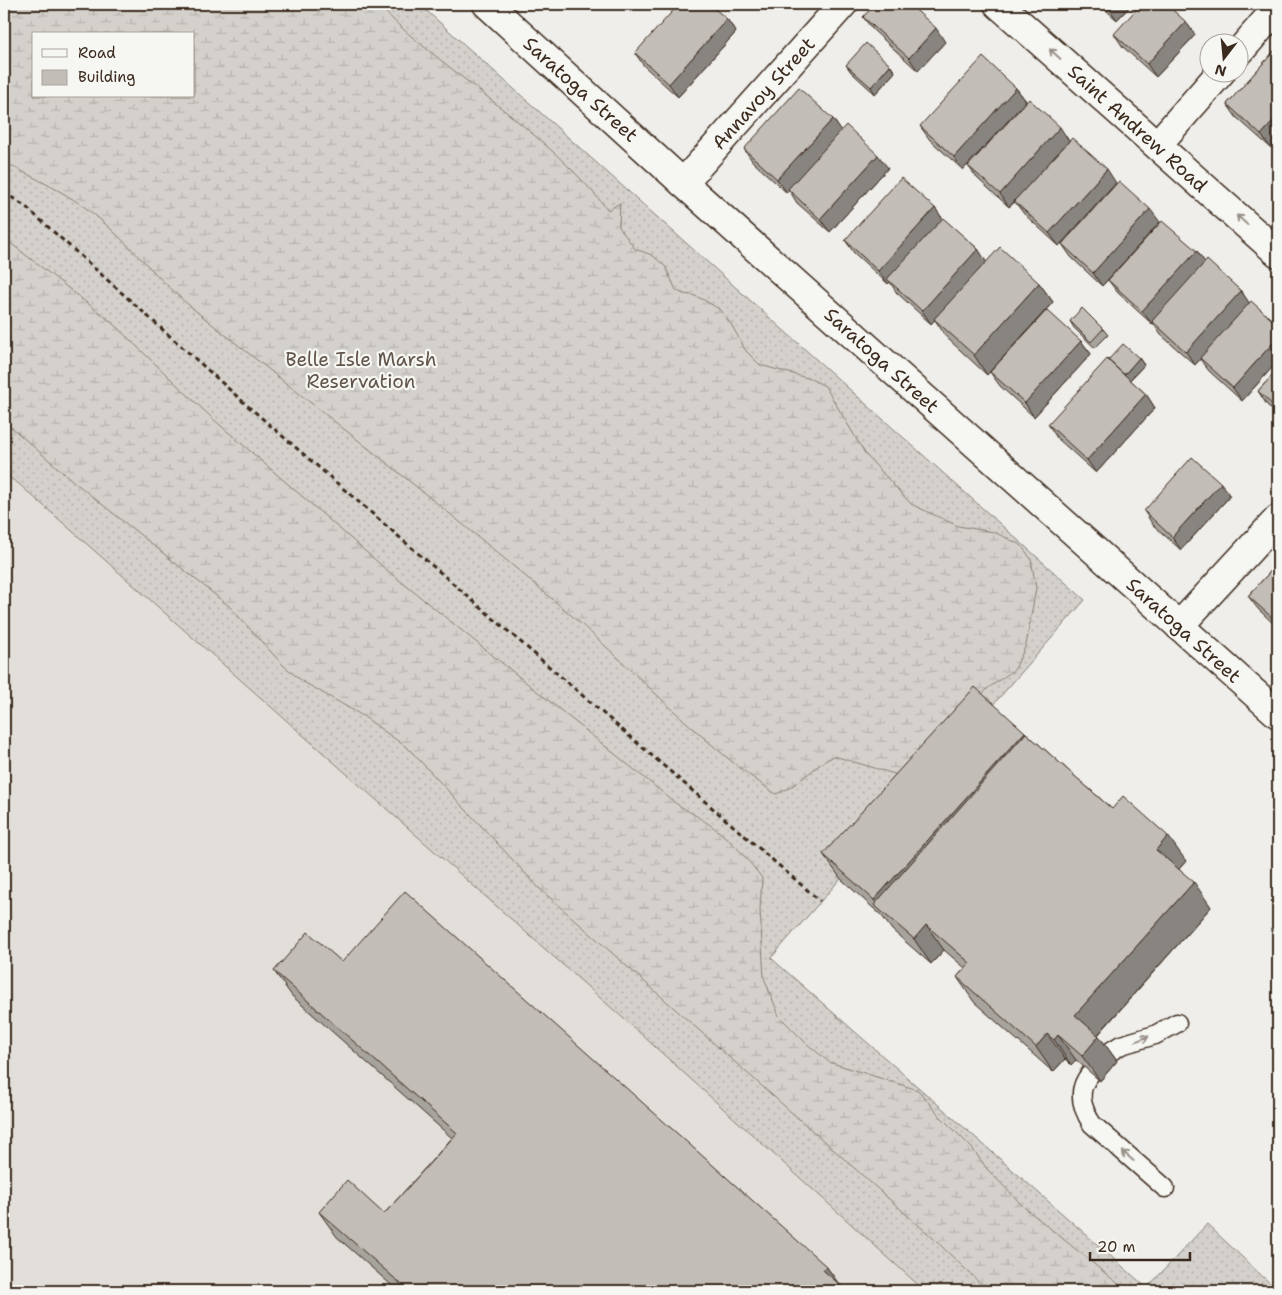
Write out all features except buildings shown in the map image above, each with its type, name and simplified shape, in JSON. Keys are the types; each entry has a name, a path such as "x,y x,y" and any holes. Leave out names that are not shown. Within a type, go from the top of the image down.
{"main road":[{"name":"Saratoga Street","path":"487,4 683,182 1278,714"},
{"name":"Annavoy Street","path":"683,182 843,4"},
{"name":"Saint Andrew Road","path":"998,4 1278,253"},
{"path":"1250,39 1278,7"},
{"path":"1158,145 1212,82"},
{"path":"1179,626 1278,519"}],"lane":[{"path":"1108,1053 1122,1045 1155,1035 1177,1024"},
{"path":"1091,1073 1081,1090 1081,1102 1084,1113 1092,1124 1165,1188"}],"path":[{"path":"4,192 26,207 256,414 820,902"}],"shaded area":[{"path":"4,474 19,484 632,1026 925,1291 4,1291"}],"green space":[{"name":"Belle Isle Marsh Reservation","path":"4,4 419,4 1085,600 771,958 1147,1288 1207,1224 1278,1291 925,1291 632,1026 19,484 4,474"},
{"path":"4,4 378,4 418,42 539,139 575,173 608,210 620,203 619,227 635,249 652,255 665,266 676,290 683,294 693,295 719,309 731,324 746,351 760,365 811,379 825,386 866,455 911,504 958,526 994,532 1021,545 1031,559 1036,588 1026,645 1015,669 987,689 908,778 834,756 791,787 776,794 748,774 696,731 572,616 526,577 433,500 197,312 95,215 62,193 4,162"},
{"path":"4,238 109,320 212,418 388,571 678,805 715,828 734,845 762,878 760,910 764,978 779,1016 806,1043 829,1062 918,1090 940,1116 972,1148 987,1169 1024,1207 1127,1291 988,1291 933,1238 540,889 409,749 363,716 302,681 283,665 229,606 73,481 4,421"}]}
